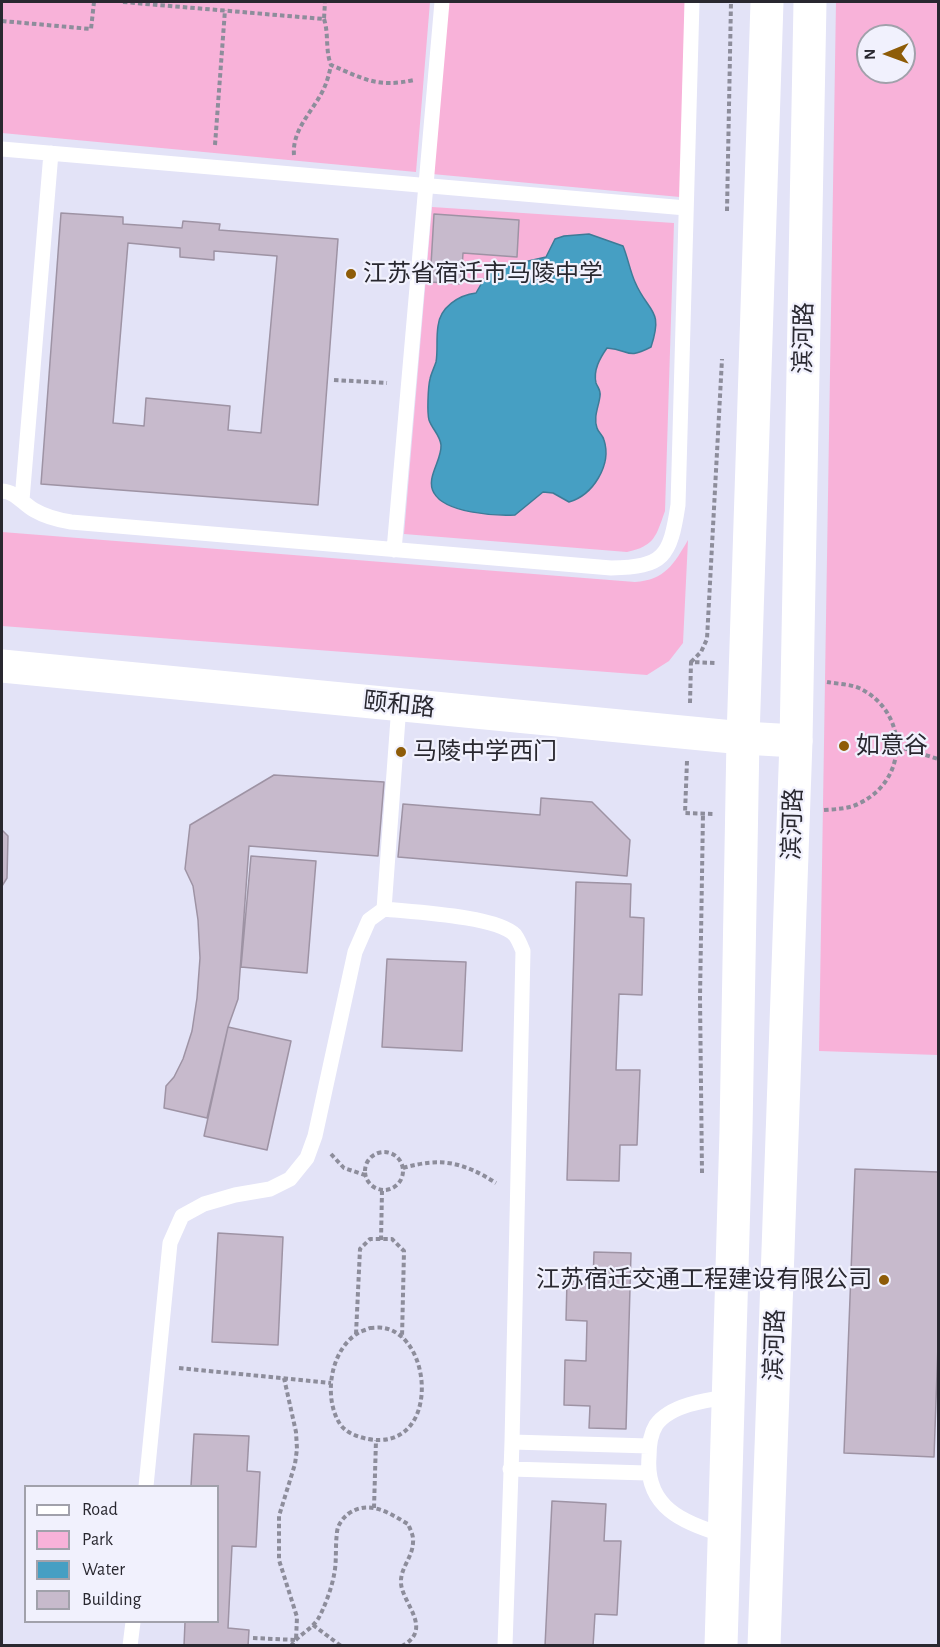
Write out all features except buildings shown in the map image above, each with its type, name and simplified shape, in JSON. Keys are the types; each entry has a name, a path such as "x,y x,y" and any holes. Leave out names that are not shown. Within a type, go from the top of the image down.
{"main road":[{"name":"滨河路","path":"721,1646 743,738 767,2"},
{"name":"滨河路","path":"764,1646 796,741 810,2"},
{"name":"颐和路","path":"2,666 743,738 796,741"}],"lane":[{"path":"394,550 441,2"},
{"path":"2,491 10,492 50,518 71,522 611,568 647,566 661,558 676,524 678,506 692,2"},
{"path":"2,149 686,208"},
{"path":"22,500 51,153"},
{"path":"384,909 399,705"},
{"path":"146,1485 170,1243 182,1215 204,1204 235,1195 270,1189 290,1179 307,1158 355,952 369,920 384,909 483,921 500,926 514,935 523,951 505,1646"},
{"path":"724,1535 696,1527 662,1504 647,1473 649,1446 656,1425 673,1411 693,1403 728,1397"},
{"path":"512,1442 649,1446"},
{"path":"510,1469 647,1473"},
{"path":"130,1646 133,1623"}],"path":[{"path":"2,21 91,29 94,2"},
{"path":"123,2 324,19"},
{"path":"325,2 327,55 332,64 367,81 380,84 398,83 435,75"},
{"path":"727,211 732,2"},
{"path":"213,167 225,10"},
{"path":"302,175 294,156 293,145 296,135 322,93 332,64"},
{"path":"692,662 701,652 707,639 723,348"},
{"path":"334,380 408,385"},
{"path":"816,814 823,810 848,808 875,794 892,774 897,746 890,718 873,699 860,689 819,678"},
{"path":"897,746 939,759"},
{"path":"702,1177 700,998 703,813"},
{"path":"312,1144 333,1155 344,1168 365,1175 373,1187 382,1191 392,1189 399,1184 403,1176 403,1168 395,1155 388,1152 378,1153 366,1164 365,1175"},
{"path":"403,1168 422,1163 451,1162 481,1173 518,1196"},
{"path":"381,1240 382,1191"},
{"path":"356,1334 360,1249 370,1239 392,1239 404,1251 402,1338"},
{"path":"370,1328 384,1328 395,1332 402,1338 415,1353 423,1388 421,1406 407,1431 396,1438 376,1440 361,1438 341,1426 335,1414 331,1383 336,1361 344,1347 356,1334 370,1328"},
{"path":"158,1366 331,1383"},
{"path":"284,1378 296,1432 297,1449 295,1464 279,1516 279,1560 297,1617 297,1640"},
{"path":"374,1508 376,1440"},
{"path":"291,1646 318,1619 334,1576 337,1531 342,1519 354,1510 370,1507 383,1509 408,1524 414,1540 410,1558 402,1571 401,1584 416,1618 415,1632 408,1643 402,1646"},
{"path":"313,1625 341,1646"},
{"path":"253,1638 297,1640"}],"green space":[{"path":"2,2 430,2 416,172 2,133"},
{"path":"447,2 685,2 680,197 432,174"},
{"path":"836,2 938,2 938,1055 819,1051"},
{"path":"432,207 674,223 665,511 653,539 643,547 627,552 404,534"},
{"path":"2,532 635,582 645,581 661,574 673,563 688,540 683,643 669,661 647,675 2,626"}],"water":[{"path":"589,234 623,246 635,282 653,312 656,325 651,347 632,354 607,348 598,364 595,378 600,394 596,424 606,450 599,478 586,493 569,502 553,493 543,492 515,515 483,514 448,505 440,500 432,487 431,481 441,445 429,420 428,412 429,383 436,362 438,326 442,313 457,299 476,293 493,269 546,257 555,239"}],"place":[{"name":"江苏省宿迁市马陵中学","path":"351,274"},
{"name":"如意谷","path":"844,746"},
{"name":"马陵中学西门","path":"401,752"},
{"name":"江苏宿迁交通工程建设有限公司","path":"884,1280"}]}
